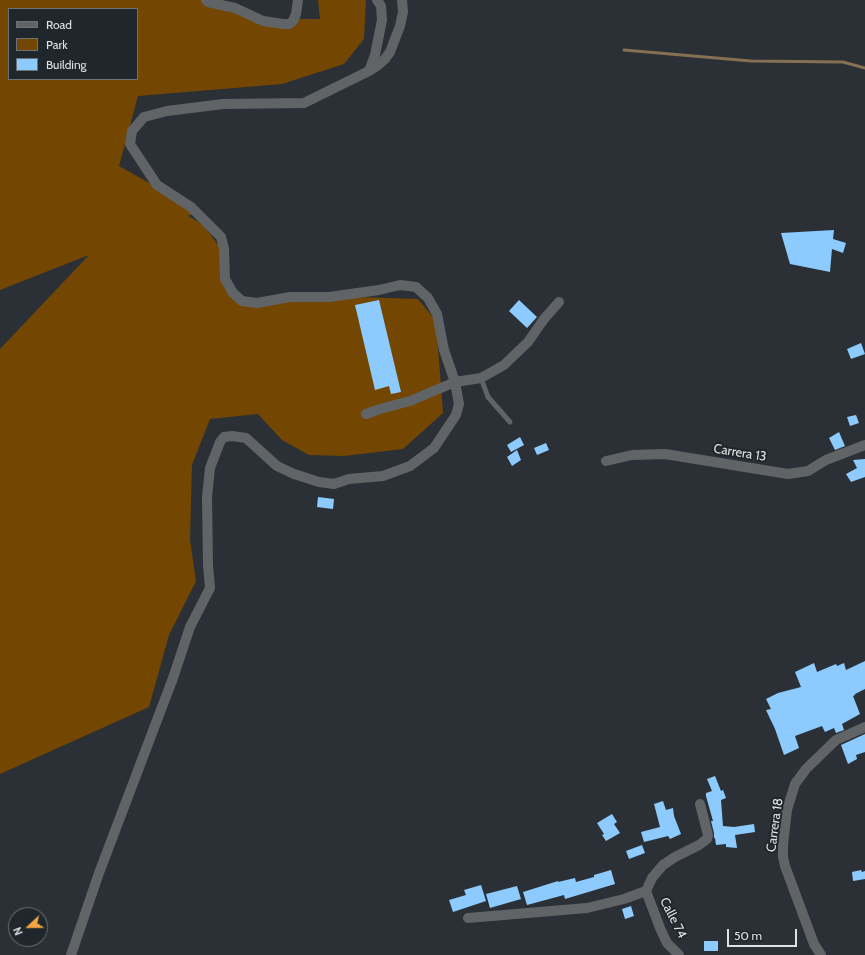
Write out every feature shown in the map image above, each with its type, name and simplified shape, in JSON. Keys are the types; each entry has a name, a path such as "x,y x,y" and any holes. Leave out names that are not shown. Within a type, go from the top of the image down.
{"street":[{"path":"206,0 208,2 235,8 263,21 289,24 293,21 298,8 298,0"},
{"path":"368,71 375,55 382,20 381,6 377,0"},
{"path":"71,955 99,873 173,678 190,626 210,588 208,565 207,497 210,468 220,442 224,437 232,436 246,438 277,466 294,474 319,482 334,484 349,479 383,476 410,466 434,448 456,415 458,404 455,382 444,350 437,314 428,298 416,287 400,285 379,290 329,297 290,297 257,303 242,301 233,293 225,279 224,249 221,237 191,207 157,185 130,144 132,131 144,117 166,111 223,104 304,103 381,63 390,52 400,26 403,12 402,0"},
{"path":"366,414 380,408 410,402 455,382 481,378 504,365 528,342 544,319 559,302"},
{"name":"Carrera 13","path":"606,461 632,455 665,454 788,474 808,471 826,460 865,445"},
{"name":"Carrera 18","path":"821,955 814,944 784,866 783,845 787,810 795,784 806,769 836,740 865,727"},
{"path":"468,918 587,908 624,899 646,891 652,878 663,864 699,845 707,839 708,836 700,804"},
{"name":"Calle 74","path":"646,891 667,943 679,955"}],"lane":[{"path":"481,378 488,397 510,422"}],"green space":[{"path":"0,0 221,0 269,19 320,19 318,0 366,0 364,39 344,64 282,84 138,96 119,166 199,211 188,216 204,225 222,251 229,295 261,306 307,298 359,297 418,299 436,321 443,413 403,449 344,456 309,455 282,440 258,414 210,419 192,465 190,540 196,581 169,635 149,707 0,774 0,349 89,255 0,290"}],"building":[{"path":"834,230 833,239 846,243 843,253 832,249 830,272 790,264 781,233"},
{"path":"379,300 401,392 391,394 389,386 375,390 355,305"},
{"path":"519,300 537,317 527,328 509,311"},
{"path":"861,343 865,354 851,359 847,349"},
{"path":"856,415 859,423 850,426 847,417"},
{"path":"839,432 845,446 835,450 829,438"},
{"path":"520,437 524,445 511,452 507,445"},
{"path":"546,443 549,450 537,455 534,448"},
{"path":"517,450 521,460 512,466 507,457"},
{"path":"865,459 865,477 851,482 846,474 857,468 853,460"},
{"path":"318,497 334,499 333,509 317,507"},
{"path":"865,661 865,689 853,696 860,714 842,724 844,730 836,733 834,728 825,732 822,726 795,736 799,748 784,755 775,729 766,710 771,709 766,699 778,693 801,687 795,672 814,663 817,672 836,664 837,666 844,663 846,670"},
{"path":"865,734 865,752 856,755 857,759 848,764 841,745"},
{"path":"715,776 721,791 723,790 726,798 721,800 723,826 734,827 754,824 755,832 735,835 737,848 726,847 726,844 716,845 711,821 713,821 706,796 706,793 712,791 707,779"},
{"path":"663,801 666,810 673,808 674,816 681,834 670,839 668,836 644,842 641,832 660,827 654,804"},
{"path":"612,814 617,822 614,824 620,833 606,841 602,835 604,834 597,823"},
{"path":"642,845 645,853 629,859 626,851"},
{"path":"611,870 615,884 565,899 564,895 527,905 523,892 558,881 575,878 576,882"},
{"path":"861,870 862,872 865,871 865,879 853,881 852,872"},
{"path":"481,885 486,901 453,912 449,900 466,895 464,890"},
{"path":"517,886 521,899 490,908 486,894"},
{"path":"631,906 634,916 625,919 622,909"},
{"path":"704,941 718,941 718,951 704,951"}],"waterway":[{"path":"624,50 751,61 843,62 865,68"}]}
